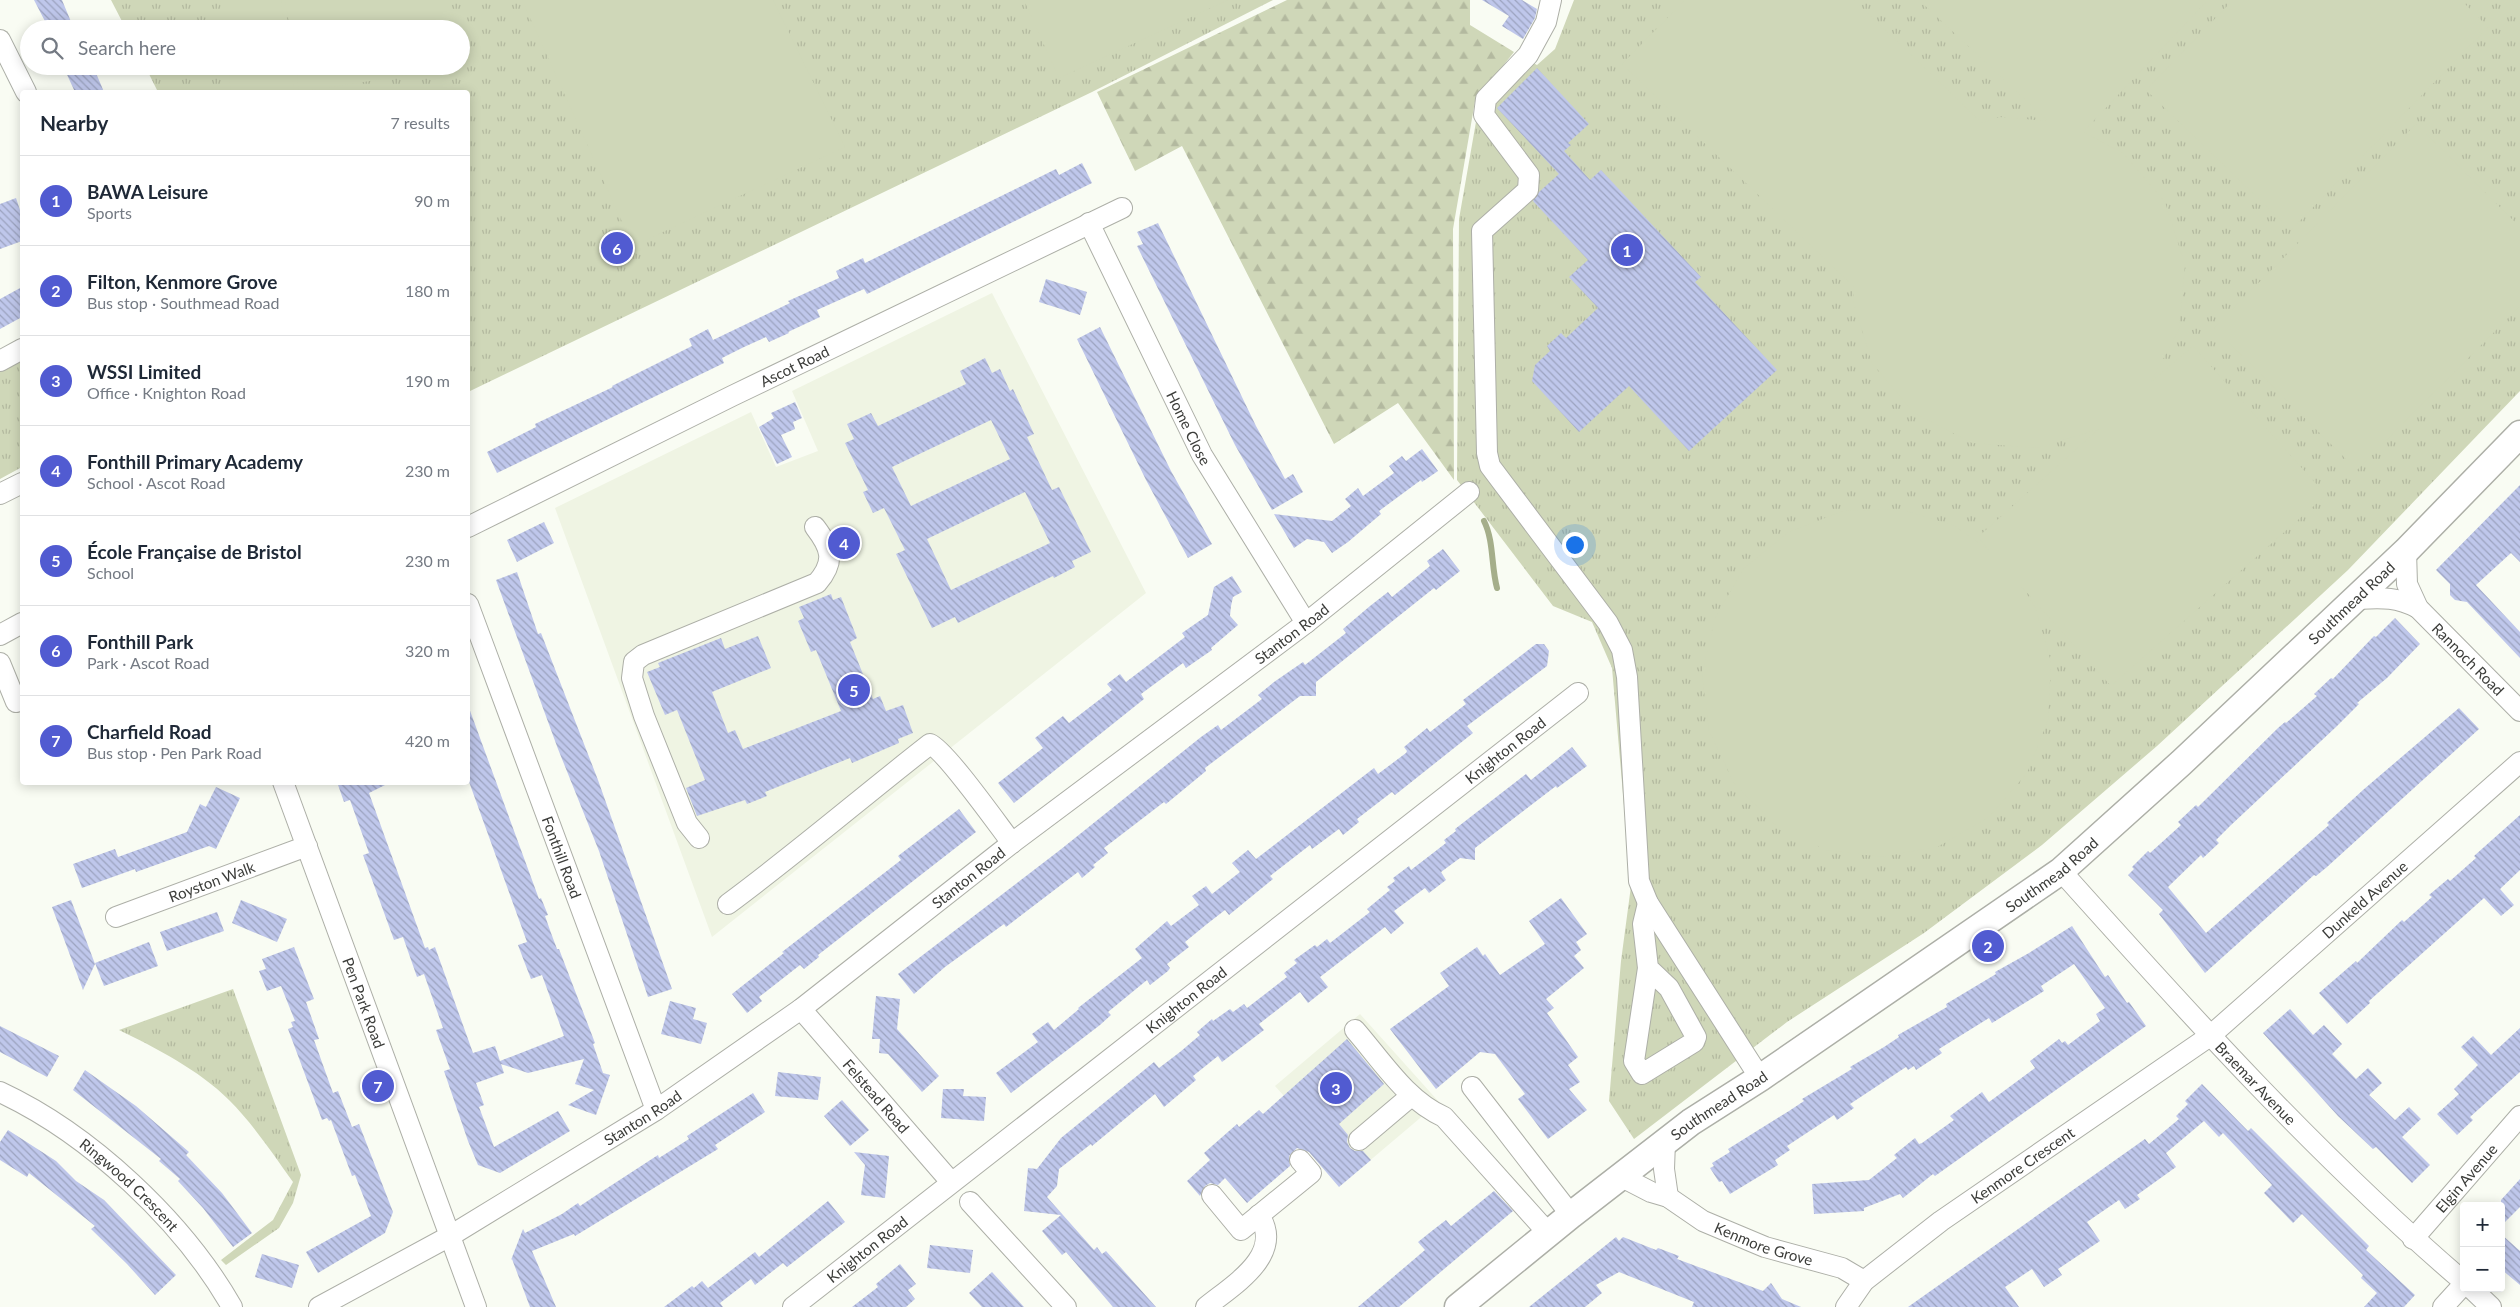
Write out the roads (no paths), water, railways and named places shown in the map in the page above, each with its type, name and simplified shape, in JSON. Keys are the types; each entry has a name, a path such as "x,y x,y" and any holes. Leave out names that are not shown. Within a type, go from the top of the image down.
{"main road":[{"name":"Southmead Road","path":"1458,1307 1665,1141 2061,871 2181,763 2406,551 2520,434"}],"street":[{"path":"1551,0 1546,22 1528,55 1486,99 1484,115 1529,175 1528,190 1482,231 1487,453 1490,466 1608,623 1622,650 1627,677 1639,881 1648,903 1760,1078"},
{"path":"0,40 25,90"},
{"name":"Ascot Road","path":"470,526 732,396 1122,208"},
{"name":"Home Close","path":"1089,223 1202,455 1306,623"},
{"path":"0,361 20,350"},
{"path":"0,494 20,483"},
{"name":"Stanton Road","path":"319,1307 450,1236 656,1110 801,1009 1012,843 1306,623 1469,492"},
{"path":"699,838 687,823 644,716 632,678 634,662 643,655 817,583 826,573 830,561 826,540 815,526"},
{"name":"Rannoch Road","path":"2406,551 2407,584 2418,608"},
{"name":"Rannoch Road","path":"2355,598 2400,599 2418,608 2520,711"},
{"name":"Fonthill Road","path":"470,609 656,1110"},
{"path":"0,635 20,624"},
{"path":"0,663 16,702"},
{"name":"Knighton Road","path":"793,1307 1578,693"},
{"path":"728,904 782,865 845,811 930,744 936,747 1012,843"},
{"name":"Dunkeld Avenue","path":"2210,1036 2520,762"},
{"name":"Pen Park Road","path":"284,785 476,1307"},
{"name":"Royston Walk","path":"116,917 307,846"},
{"name":"Braemar Avenue","path":"2061,871 2210,1036 2413,1239 2460,1280"},
{"path":"1648,903 1643,924 1648,968 1634,1061 1642,1074 1694,1042 1696,1037 1669,988 1648,968"},
{"name":"Felstead Road","path":"801,1009 952,1182"},
{"path":"1355,1030 1411,1096 1430,1111 1444,1117 1548,1233"},
{"name":"Kenmore Crescent","path":"1846,1307 1864,1281 1941,1221 2210,1036"},
{"path":"1472,1087 1571,1215"},
{"name":"Ringwood Crescent","path":"0,1092 50,1119 136,1188 194,1252 218,1282 232,1307"},
{"path":"1359,1140 1411,1096"},
{"name":"Elgin Avenue","path":"2413,1239 2520,1116"},
{"path":"1665,1141 1664,1169 1668,1197"},
{"path":"1212,1195 1241,1230 1311,1173 1300,1160"},
{"name":"Kenmore Grove","path":"1620,1176 1651,1192 1668,1197 1712,1224 1765,1247 1842,1268 1864,1281"},
{"path":"970,1202 1066,1307"},
{"path":"1206,1307 1259,1262 1266,1240 1266,1226 1259,1215"},
{"path":"2443,1307 2460,1288"},
{"path":"2475,1292 2491,1307"}],"waterway":[{"path":"1484,521 1491,545 1497,588"}],"place":[{"name":"Fonthill Park","path":"617,248"},
{"name":"BAWA Leisure","path":"1627,250"},
{"name":"Fonthill Primary Academy","path":"844,543"},
{"name":"École Française de Bristol","path":"854,690"},
{"name":"Filton, Kenmore Grove","path":"1988,946"},
{"name":"Charfield Road","path":"378,1086"},
{"name":"WSSI Limited","path":"1336,1088"}]}
